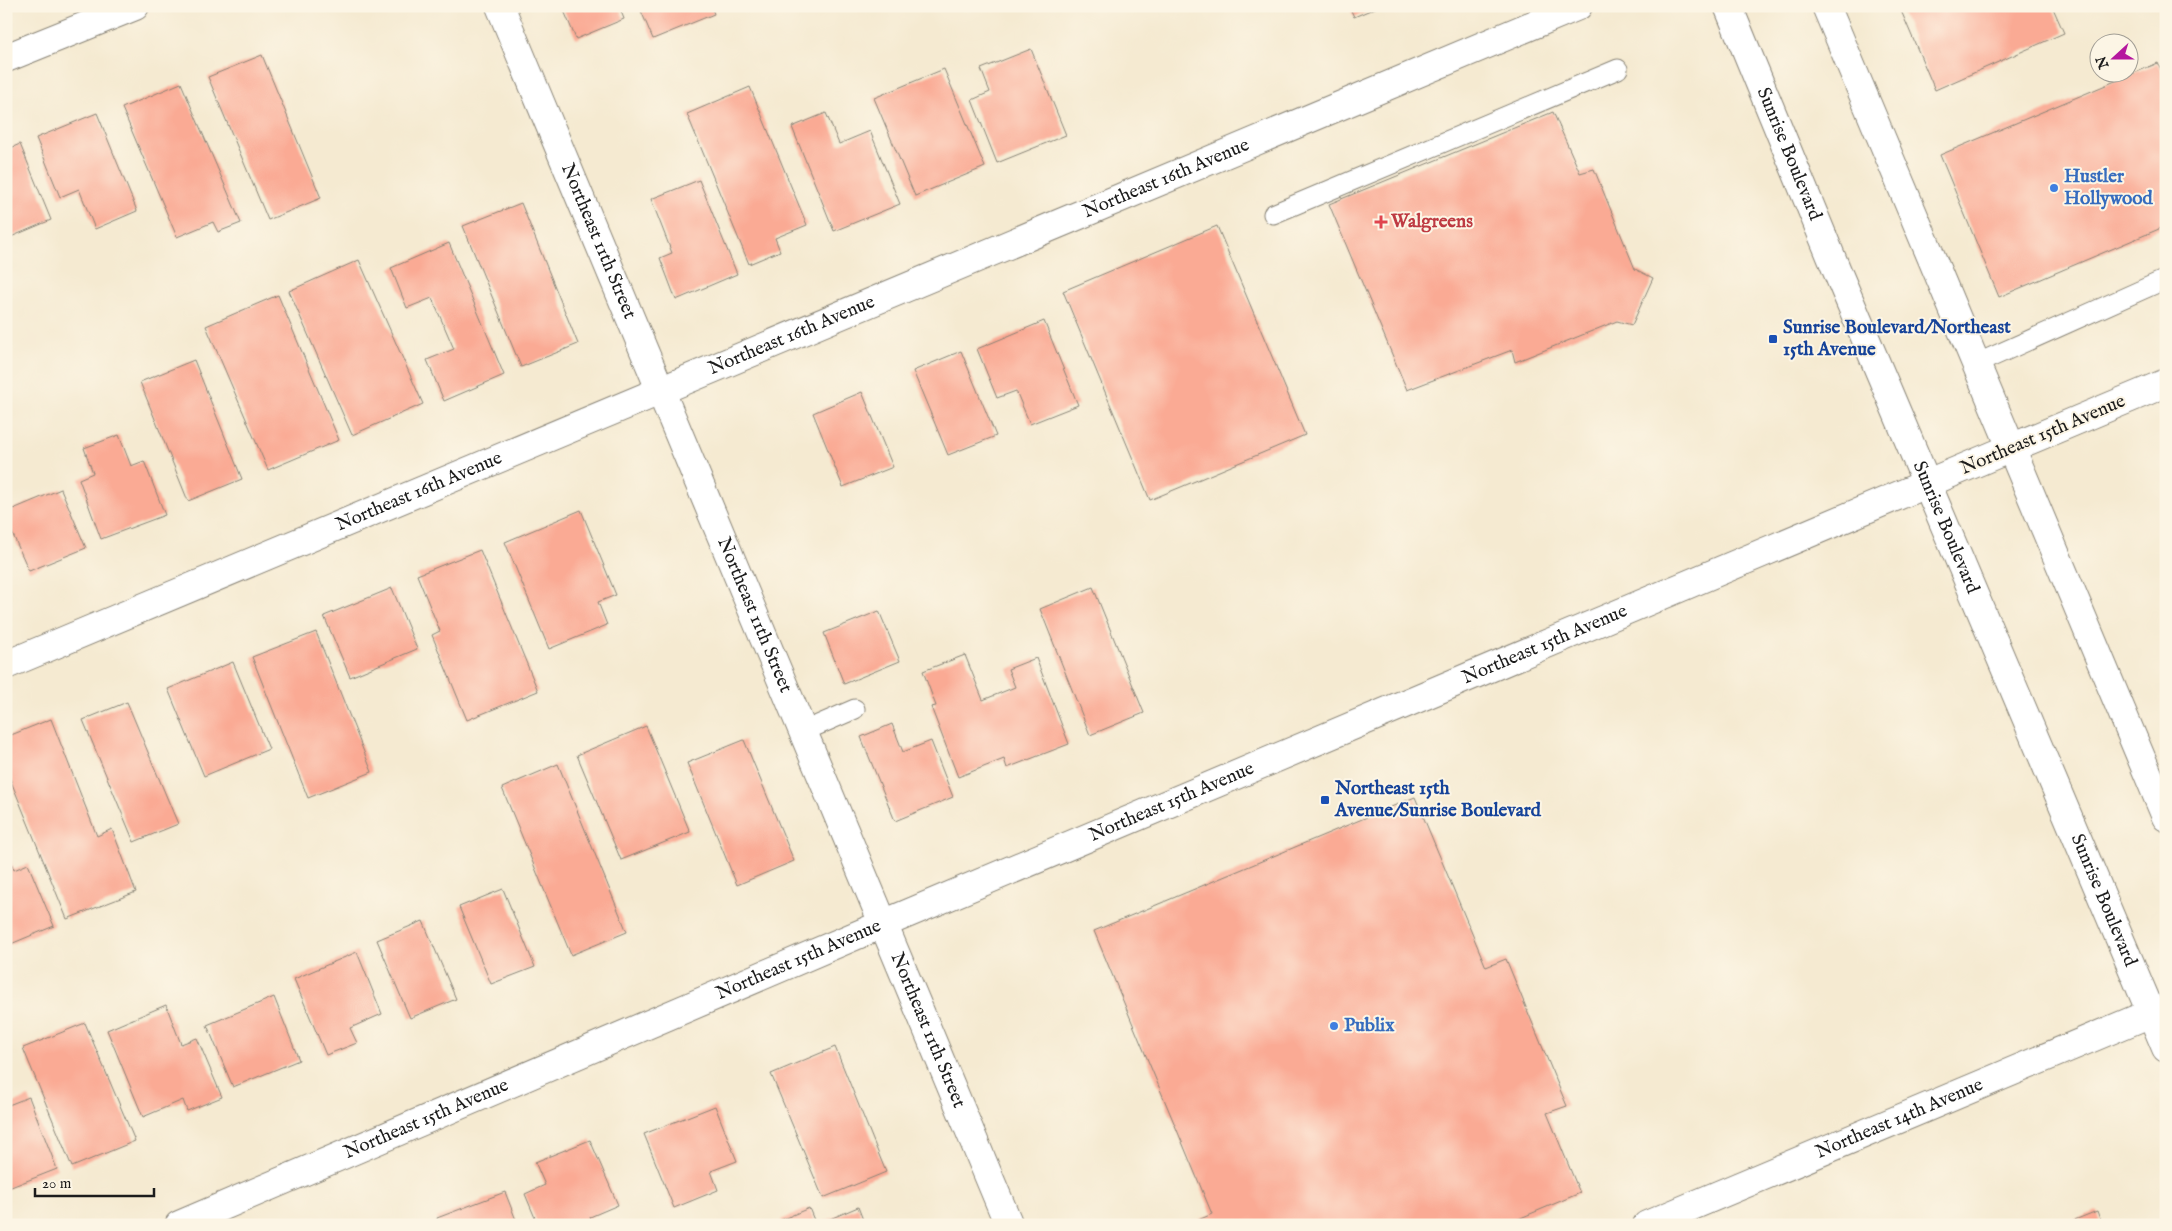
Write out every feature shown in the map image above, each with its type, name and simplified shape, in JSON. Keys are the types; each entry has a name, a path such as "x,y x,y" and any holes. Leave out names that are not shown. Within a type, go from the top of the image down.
{"street":[{"path":"6,58 134,6"},
{"name":"Northeast 11th Street","path":"500,6 1009,1225"},
{"name":"Northeast 16th Avenue","path":"6,665 1578,6"},
{"name":"Sunrise Boulevard","path":"1728,6 2166,1048"},
{"path":"1826,6 2166,817"},
{"name":"Northeast 15th Avenue","path":"179,1225 883,924 2166,383"},
{"name":"Northeast 14th Avenue","path":"1647,1225 2151,1013"}],"lane":[{"path":"1273,214 1618,69"},
{"path":"1976,364 2166,279"},
{"path":"802,732 855,709"}],"building":[{"path":"562,6 619,6 624,19 576,39"},
{"path":"639,6 711,6 714,14 653,39"},
{"path":"1349,6 1380,6 1354,17"},
{"path":"1899,6 2052,6 2064,33 1935,90"},
{"path":"1031,49 1066,135 997,163 972,100 990,92 981,69"},
{"path":"262,55 321,198 268,220 208,77"},
{"path":"2158,63 2166,81 2166,226 1999,297 1940,155 2113,82 2140,82 2140,71"},
{"path":"944,69 985,167 915,196 874,98"},
{"path":"181,83 241,223 218,232 213,222 177,237 122,108"},
{"path":"750,87 807,225 775,238 780,251 749,264 687,114"},
{"name":"Walgreens","path":"1553,112 1580,173 1594,169 1635,269 1653,278 1632,325 1617,321 1515,362 1512,350 1407,390 1329,204"},
{"path":"97,113 137,211 95,229 79,189 60,197 36,138"},
{"path":"826,113 839,144 870,131 900,204 834,231 792,127"},
{"path":"20,144 51,220 6,239 6,150"},
{"path":"699,180 737,274 676,300 660,258 672,253 651,199"},
{"path":"521,203 578,344 521,367 463,226"},
{"path":"1217,226 1305,435 1150,500 1063,291"},
{"path":"449,243 504,375 444,401 427,360 454,349 432,298 407,308 391,268"},
{"path":"359,260 423,404 352,435 289,291"},
{"path":"278,295 339,440 268,470 206,326"},
{"path":"1044,321 1078,405 1030,424 1016,391 997,398 977,349"},
{"path":"961,351 996,436 948,455 913,371"},
{"path":"194,360 242,479 188,501 140,382"},
{"path":"862,392 893,467 843,487 813,413"},
{"path":"119,435 131,466 144,461 165,515 101,539 79,479 93,473 84,448"},
{"path":"61,489 86,548 29,571 6,519 6,512"},
{"path":"581,510 616,595 598,602 607,625 549,649 505,542"},
{"path":"480,550 538,691 467,720 432,635 440,631 417,575"},
{"path":"1093,587 1144,713 1090,735 1040,609"},
{"path":"392,588 417,649 350,677 324,616"},
{"path":"879,611 900,661 844,684 824,633"},
{"path":"316,632 372,772 308,798 252,657"},
{"path":"965,655 983,700 1015,687 1008,669 1036,658 1069,744 1007,768 1004,759 958,777 931,707 936,706 923,671"},
{"path":"233,662 269,749 204,776 168,689"},
{"path":"127,702 178,824 134,842 83,720"},
{"path":"51,719 97,836 112,829 136,892 67,919 6,769 6,737"},
{"path":"892,724 903,752 931,741 953,797 895,821 861,737"},
{"path":"646,726 690,832 621,860 577,755"},
{"path":"744,740 794,861 737,885 687,763"},
{"path":"558,764 627,932 571,955 502,788"},
{"name":"Publix","path":"1415,797 1486,967 1506,959 1567,1106 1547,1113 1580,1193 1504,1225 1187,1225 1212,1214 1094,931"},
{"path":"6,850 14,870 28,864 54,926 6,946"},
{"path":"503,889 535,967 491,984 459,907"},
{"path":"423,921 456,999 410,1018 377,940"},
{"path":"357,952 382,1014 350,1028 357,1043 326,1055 294,979"},
{"path":"274,997 299,1060 233,1087 207,1025"},
{"path":"166,1005 181,1044 197,1038 222,1097 187,1111 183,1100 143,1117 107,1030"},
{"path":"85,1023 135,1141 72,1167 23,1048"},
{"path":"835,1047 886,1172 823,1198 771,1074"},
{"path":"29,1097 57,1169 6,1189 6,1106"},
{"path":"715,1106 737,1161 711,1171 718,1190 674,1208 644,1134"},
{"path":"590,1140 618,1205 590,1217 593,1225 538,1225 525,1194 545,1185 535,1162"},
{"path":"505,1192 518,1225 439,1225 437,1218"},
{"path":"858,1207 865,1225 816,1225"},
{"path":"809,1208 816,1225 783,1225 781,1220"},
{"path":"2097,1211 2102,1225 2062,1225"}],"place":[{"name":"Hustler Hollywood","path":"2054,188"},
{"name":"Walgreens","path":"1381,222"},
{"name":"Sunrise Boulevard/Northeast 15th Avenue","path":"1773,339"},
{"name":"Northeast 15th Avenue/Sunrise Boulevard","path":"1325,800"},
{"name":"Publix","path":"1334,1026"}]}
